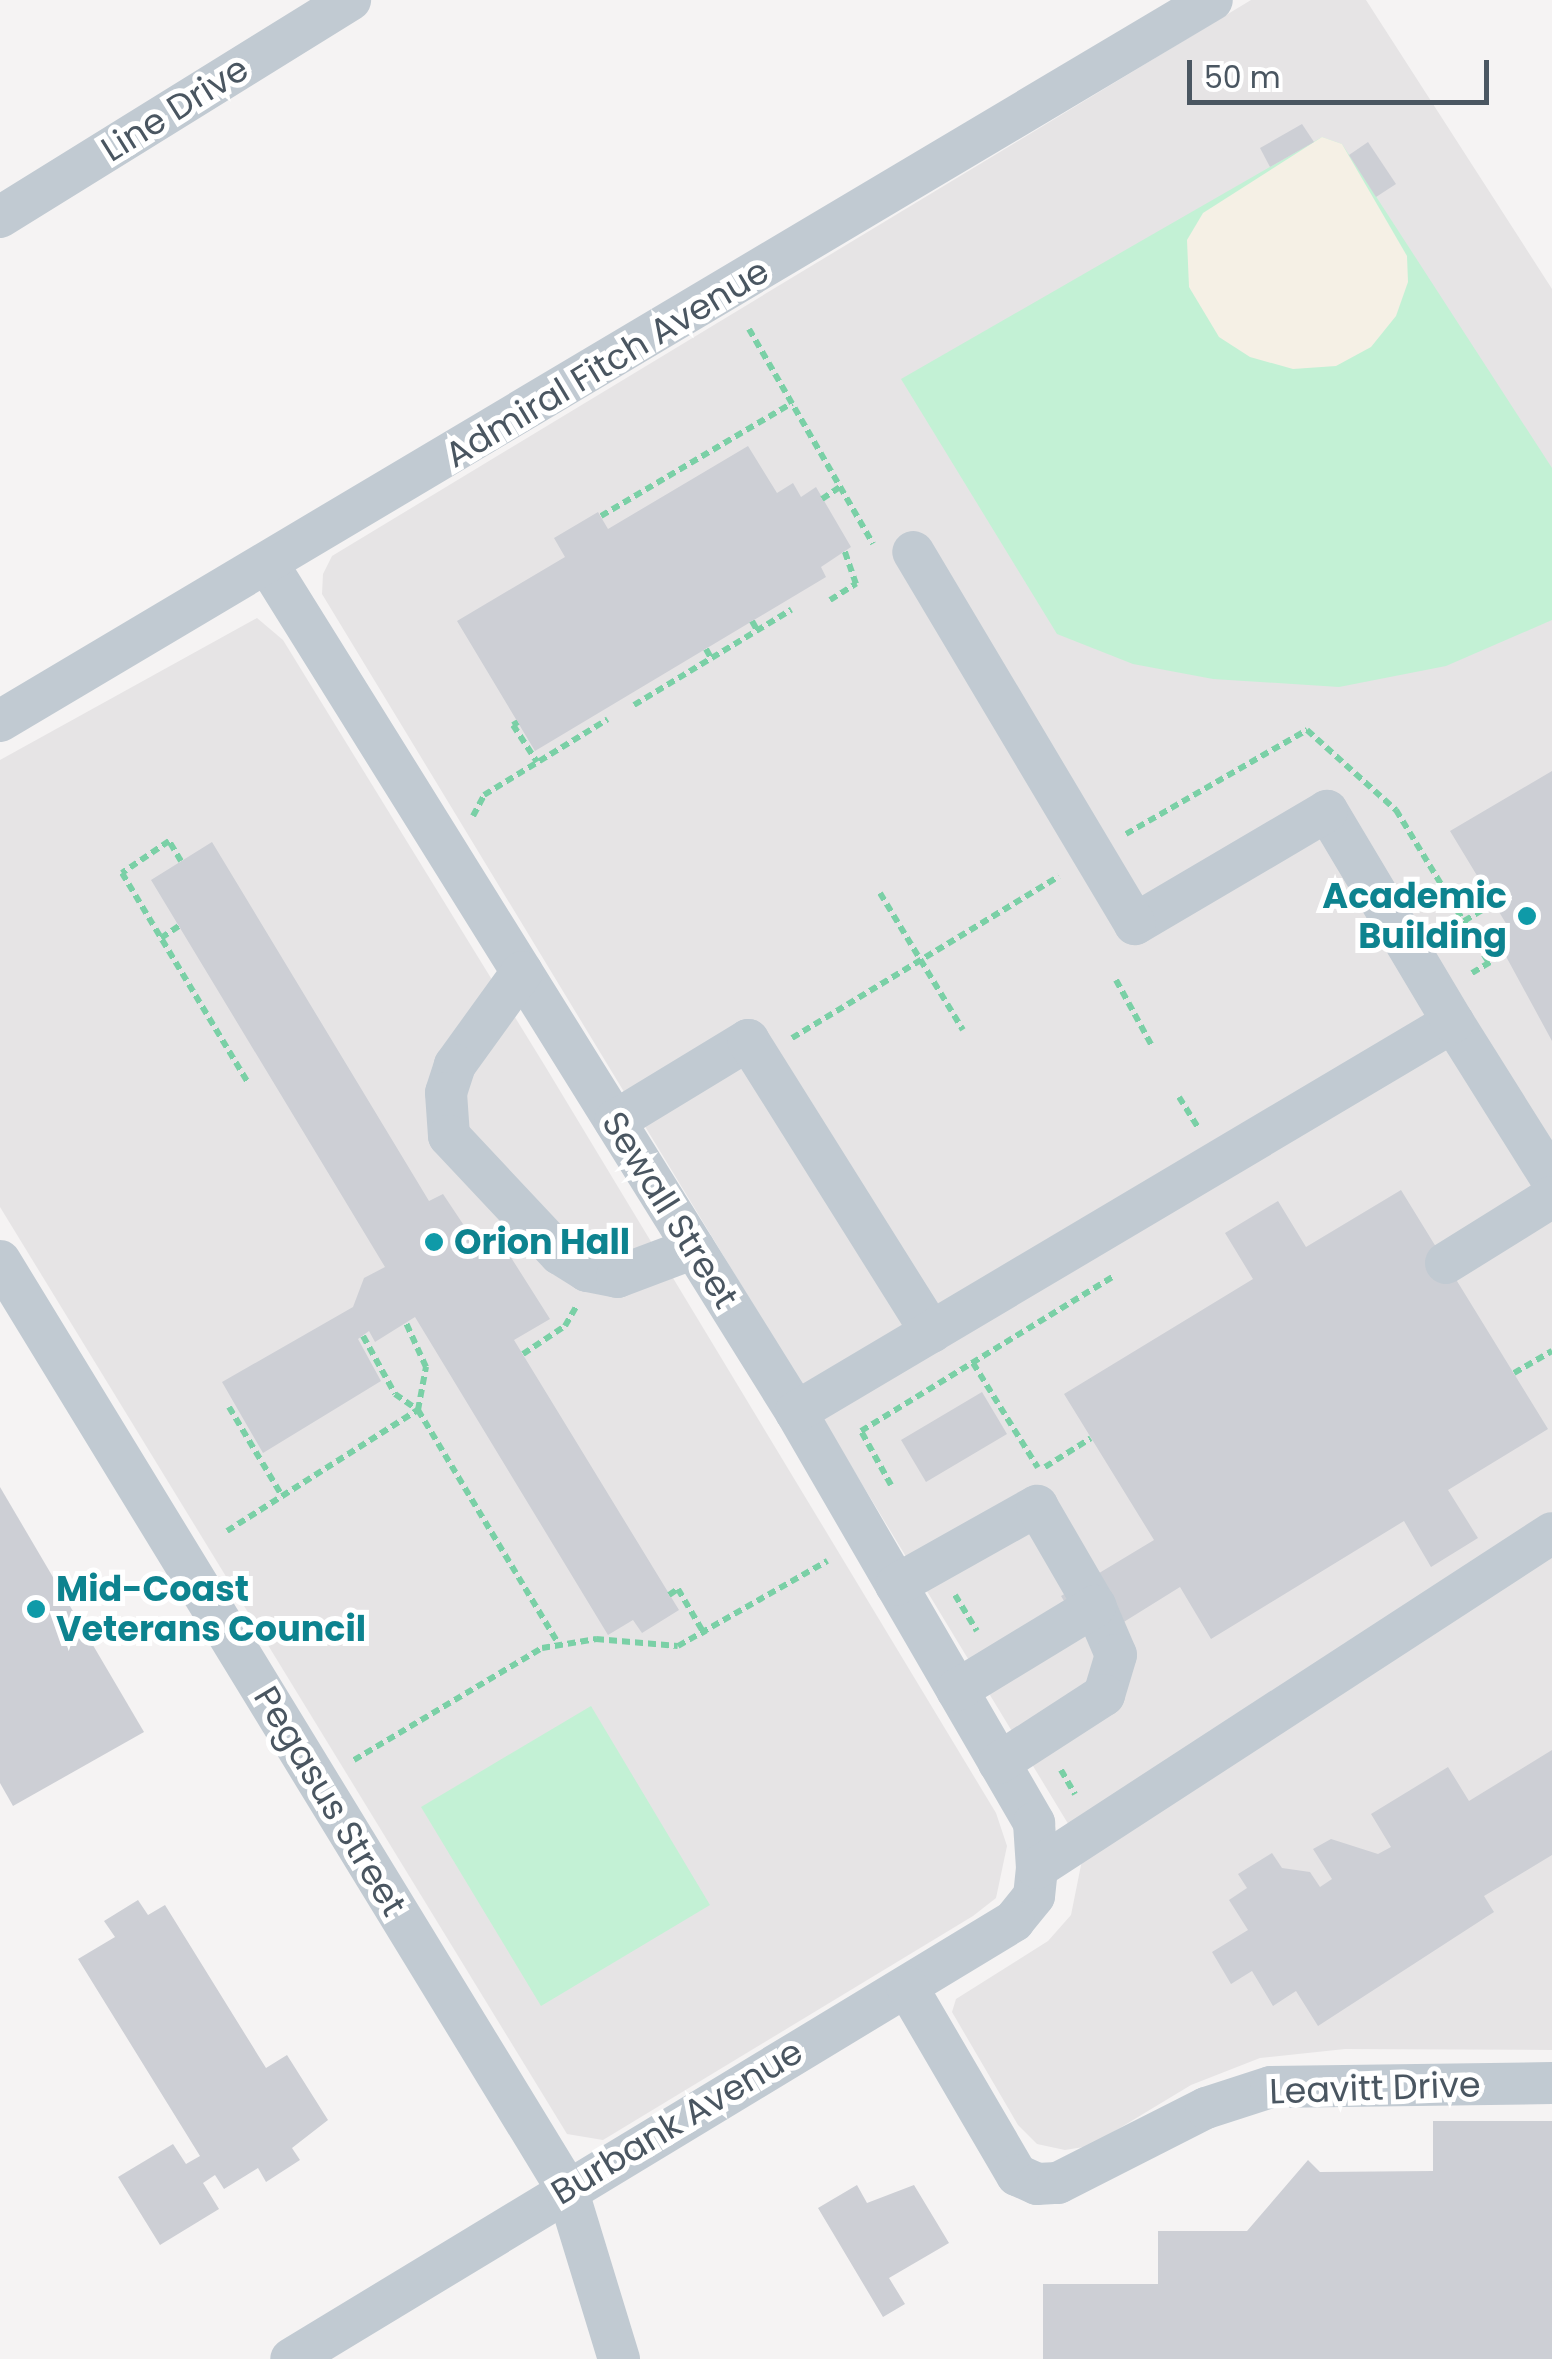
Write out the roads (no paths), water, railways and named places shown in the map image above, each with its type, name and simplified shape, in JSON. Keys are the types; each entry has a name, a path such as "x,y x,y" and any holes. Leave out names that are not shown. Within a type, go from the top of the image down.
{"street":[{"name":"Line Drive","path":"0,218 350,0"},
{"name":"Admiral Fitch Avenue","path":"0,721 269,566 1212,0"},
{"path":"896,553 1136,924 1327,810 1552,1180"},
{"name":"Sewall Street","path":"269,566 796,1412 1034,1823 1037,1868"},
{"path":"522,972 456,1065 446,1092 449,1136 560,1254 587,1271 617,1277 694,1248"},
{"path":"796,1412 1453,1022"},
{"path":"614,1121 748,1040 932,1332"},
{"path":"1446,1263 1552,1197"},
{"name":"Pegasus Street","path":"0,1261 567,2189 626,2353"},
{"path":"896,1586 1037,1506 1094,1606 1116,1655 1104,1695 999,1763"},
{"path":"1037,1868 1552,1532"},
{"path":"957,1690 1094,1606"},
{"name":"Burbank Avenue","path":"291,2359 1014,1921 1034,1896 1037,1868"},
{"name":"Leavitt Drive","path":"907,1987 1017,2174 1037,2184 1058,2183 1206,2108 1271,2087 1552,2083"}],"place":[{"name":"Academic Building","path":"1527,916"},
{"name":"Orion Hall","path":"434,1242"},
{"name":"Mid-Coast Veterans Council","path":"36,1609"}]}
